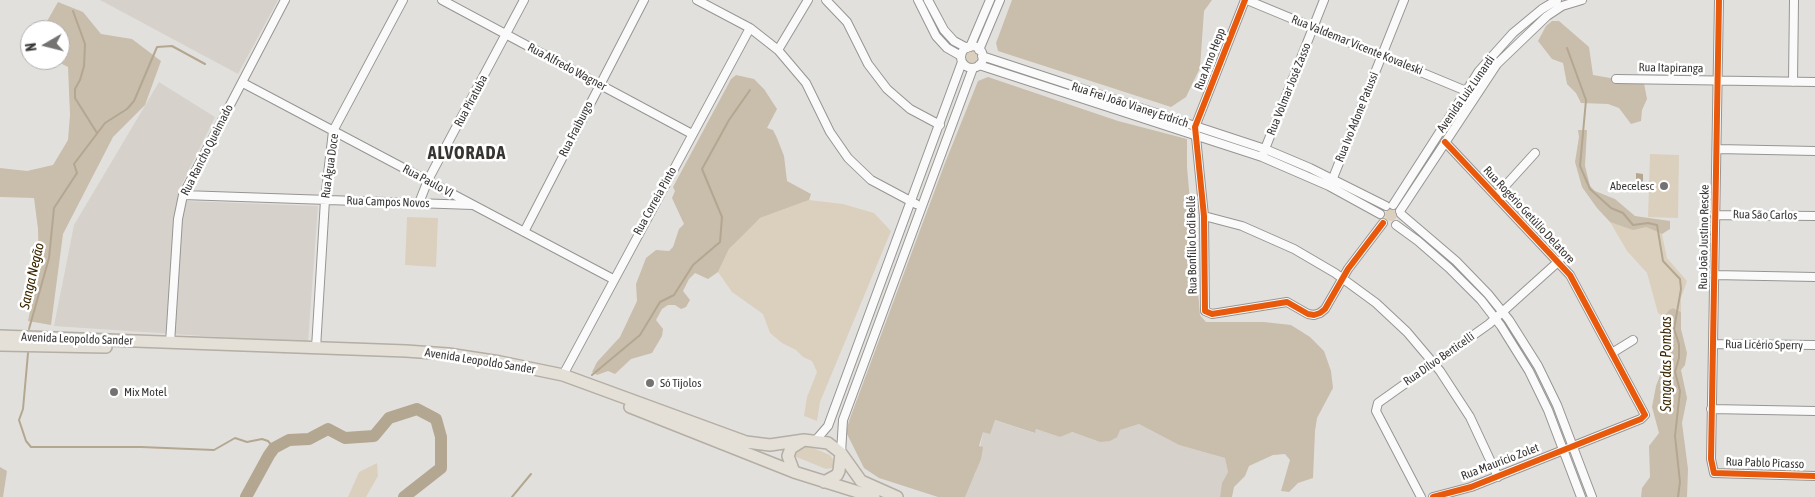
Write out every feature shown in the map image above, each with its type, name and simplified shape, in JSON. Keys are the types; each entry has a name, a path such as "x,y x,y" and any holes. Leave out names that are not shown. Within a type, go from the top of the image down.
{"highway":[{"name":"Avenida Leopoldo Sander","path":"0,336 448,354 563,375 746,442 770,444 810,440"},
{"name":"Avenida Leopoldo Sander","path":"0,345 424,359 479,365 558,382 588,391 794,472 874,497"},
{"path":"794,472 788,456 791,448 810,440 828,443 841,454 861,481 897,497"},
{"path":"824,482 837,475 840,471 841,454"}],"street":[{"name":"Rua Rancho Queimado","path":"170,343 178,219 183,195 220,120 243,83 284,0"},
{"name":"Rua Água Doce","path":"316,348 325,200 333,130 402,0"},
{"name":"Rua Alfredo Wagner","path":"442,0 692,134"},
{"name":"Rua Piratuba","path":"419,203 428,180 507,36 524,0"},
{"name":"Rua Fraiburgo","path":"524,232 644,0"},
{"path":"697,0 750,28 778,50 806,83 830,132 848,158 871,180 922,206"},
{"path":"778,50 808,0"},
{"path":"826,0 847,22 868,64 887,89 910,109 940,125"},
{"path":"918,0 936,36 947,48 962,59"},
{"path":"928,0 944,30 954,41 968,47"},
{"path":"810,440 828,426 940,125 962,59 990,0"},
{"path":"841,454 843,420 1000,0"},
{"name":"Rua Valdemar Vicente Kovaleski","path":"1246,0 1467,90 1474,96"},
{"name":"Rua Arno Hepp","path":"1195,131 1246,0"},
{"name":"Rua Volmar José Zasso","path":"1264,153 1324,0"},
{"name":"Rua Ivo Adone Patussi","path":"1333,178 1404,0"},
{"path":"1560,2 1582,0"},
{"name":"Rua João Justino Rescke","path":"1714,473 1711,459 1711,409 1719,0"},
{"path":"1792,82 1794,0"},
{"name":"Avenida Luiz Lunardi","path":"1389,205 1479,71 1501,45 1527,21 1560,2"},
{"name":"Avenida Luiz Lunardi","path":"1401,212 1474,96 1508,52 1560,2"},
{"name":"Rua Correia Pinto","path":"563,375 613,279 750,28"},
{"name":"Rua Frei João Vianey Erdrich","path":"968,47 1195,131"},
{"name":"Rua Frei João Vianey Erdrich","path":"962,59 967,67 976,66 1264,153 1333,178 1389,205"},
{"name":"Rua Itapiranga","path":"1616,79 1717,79 1815,82"},
{"name":"Rua Paulo VI","path":"243,83 613,279"},
{"name":"Rua Bonfílio Lodi Bellé","path":"1195,131 1204,216 1204,309 1208,314 1287,302 1314,316 1325,309 1342,278"},
{"name":"Rua Rogério Getúlio Delatore","path":"1445,142 1559,261 1579,291 1645,415"},
{"path":"1717,149 1815,151"},
{"name":"Rua Frei João Vianey Erdrich","path":"1264,153 1380,214"},
{"path":"1496,196 1534,153"},
{"name":"Rua Campos Novos","path":"183,195 474,205"},
{"path":"1582,497 1565,449 1529,371 1496,318 1449,268 1418,240 1396,225 1389,226 1383,223 1380,214 1389,205 1401,212 1456,261 1503,311 1545,379 1574,446 1592,497"},
{"path":"1396,225 1400,220 1401,212"},
{"name":"Rua São Carlos","path":"1715,215 1815,216"},
{"path":"1204,216 1277,240 1311,258 1342,278 1392,317 1434,363 1470,417 1498,477"},
{"path":"1342,278 1383,223"},
{"name":"Rua Dilvo Berticelli","path":"1421,497 1376,408 1383,400 1496,318 1559,261"},
{"path":"1714,275 1815,278"},
{"path":"1612,352 1633,340"},
{"name":"Rua Licério Sperry","path":"1713,344 1815,346"},
{"path":"1711,409 1815,411"},
{"name":"Rua Maurício Zolet","path":"1433,497 1471,487 1498,477 1641,419 1645,415"},
{"name":"Rua Pablo Picasso","path":"1714,473 1815,476"}],"shaded area":[{"path":"100,0 278,0 238,74"},
{"path":"1012,0 1212,0 1204,11 1200,68 1186,97 1171,107 998,51 996,43"},
{"path":"58,2 83,12 101,34 132,39 161,61 145,105 113,137 63,234 51,325 28,321 39,269 38,229 34,198 0,197 0,168 27,171 53,165 68,140 70,115 68,70 70,70 70,20 48,20"},
{"path":"1552,21 1559,21 1589,47 1593,75 1616,79 1643,78 1647,99 1642,110 1641,121 1631,124 1619,108 1608,104 1581,103 1576,93 1567,84 1563,63 1552,59 1538,41 1546,26"},
{"path":"970,51 974,51 978,57 974,63 970,63 966,59 966,55"},
{"path":"736,75 754,79 764,89 777,109 767,128 773,130 784,156 787,181 811,194 809,200 760,218 729,249 718,272 708,279 695,273 689,279 683,291 690,300 686,307 681,309 675,305 668,305 662,309 656,320 663,329 662,336 652,353 631,359 615,374 608,371 597,375 592,372 597,362 620,337 637,301 636,284 646,258 656,250 669,251 673,247 679,229 684,224 672,198 675,191 673,187 731,79"},
{"path":"988,77 1118,121 1187,139 1187,167 1200,315 1206,322 1264,322 1291,325 1310,337 1324,351 1331,371 1333,388 1317,418 1313,478 1298,483 1289,492 1281,491 1290,460 1285,454 1273,455 1249,466 1245,476 1234,487 1232,497 1220,497 1222,483 1228,472 1225,458 1179,445 1139,424 1120,430 1117,437 1110,441 1100,442 1072,432 1060,437 1036,429 1035,433 995,420 990,434 983,432 979,446 983,447 981,459 965,497 938,497 879,478 864,468 846,432 849,421 945,163 978,81"},
{"path":"159,82 215,117 178,192 186,201 318,206 308,343 54,326 74,225"},
{"path":"1578,130 1587,130 1585,166 1590,186 1595,191 1615,199 1635,216 1670,221 1670,229 1662,234 1646,227 1633,230 1610,222 1582,187 1575,162 1579,137"},
{"name":"Abecelesc","path":"1650,154 1679,155 1678,218 1648,217"},
{"path":"1636,173 1643,174 1643,189 1636,189"},
{"path":"809,200 843,204 874,213 891,231 820,402 817,421 804,416 807,397 817,372 812,361 782,343 770,333 763,314 732,292 718,272 729,249 760,218"},
{"path":"1389,209 1393,209 1397,215 1393,221 1389,221 1385,217 1385,213"},
{"path":"407,217 438,218 436,267 405,265"},
{"path":"1610,222 1646,227 1662,234 1667,258 1687,281 1681,298 1681,312 1673,308 1664,317 1658,313 1647,273 1627,251"},
{"path":"1673,308 1681,312 1681,329 1687,353 1685,365 1681,370 1687,398 1682,423 1688,469 1687,497 1641,497 1642,488 1650,477 1649,446 1659,433 1652,407 1656,386 1670,349 1664,341 1662,332 1664,317"},
{"path":"994,420 1034,433 1036,429 1060,437 1071,432 1100,442 1120,430 1139,424 1179,445 1225,458 1228,472 1222,483 1220,497 965,497 973,475 975,475 983,432"},
{"path":"806,445 830,455 835,462 833,468 826,469 794,456 796,451"},
{"path":"377,463 378,476 366,497 348,497 359,472"},
{"path":"0,467 7,471 3,497 0,497"}],"waterway":[{"path":"73,11 85,44 84,66 75,89 75,98 97,133"},
{"name":"Sanga Negão","path":"29,329 49,258 54,208 77,173 74,164 105,123 127,109 134,101 157,47 172,46 205,64"},
{"name":"Sanga das Pombas","path":"1567,48 1586,100 1580,166 1590,189 1611,208 1623,213 1633,225 1648,223 1657,225 1663,261 1680,279 1681,289 1674,329 1679,344 1679,358 1675,372 1680,391 1675,436 1680,482 1678,497"},
{"path":"592,375 640,335 660,302 674,295 693,265 720,242 722,217 702,169 729,120 750,90"},
{"name":"Sanga Negão","path":"28,353 23,409 19,420 26,441 31,447 141,447 214,450 235,438 247,442 262,439 268,441 274,448"},
{"path":"246,497 274,448 289,440 309,439 328,429 345,438 374,436 389,418 417,409 436,419 441,437 441,468 404,497"},
{"path":"512,497 531,474"}],"cycle path":[{"path":"1245,0 1195,127 1204,216 1205,311 1212,314 1287,302 1308,314 1320,313 1325,309 1348,269 1383,223"},
{"path":"1719,0 1711,459 1714,473 1815,476"},
{"path":"1433,497 1471,487 1641,419 1645,415 1570,275 1445,142"}],"place":[{"name":"Abecelesc","path":"1664,186"},
{"name":"Só Tijolos","path":"650,383"},
{"name":"Mix Motel","path":"114,392"}],"district":[{"name":"ALVORADA","path":"467,153"}]}
